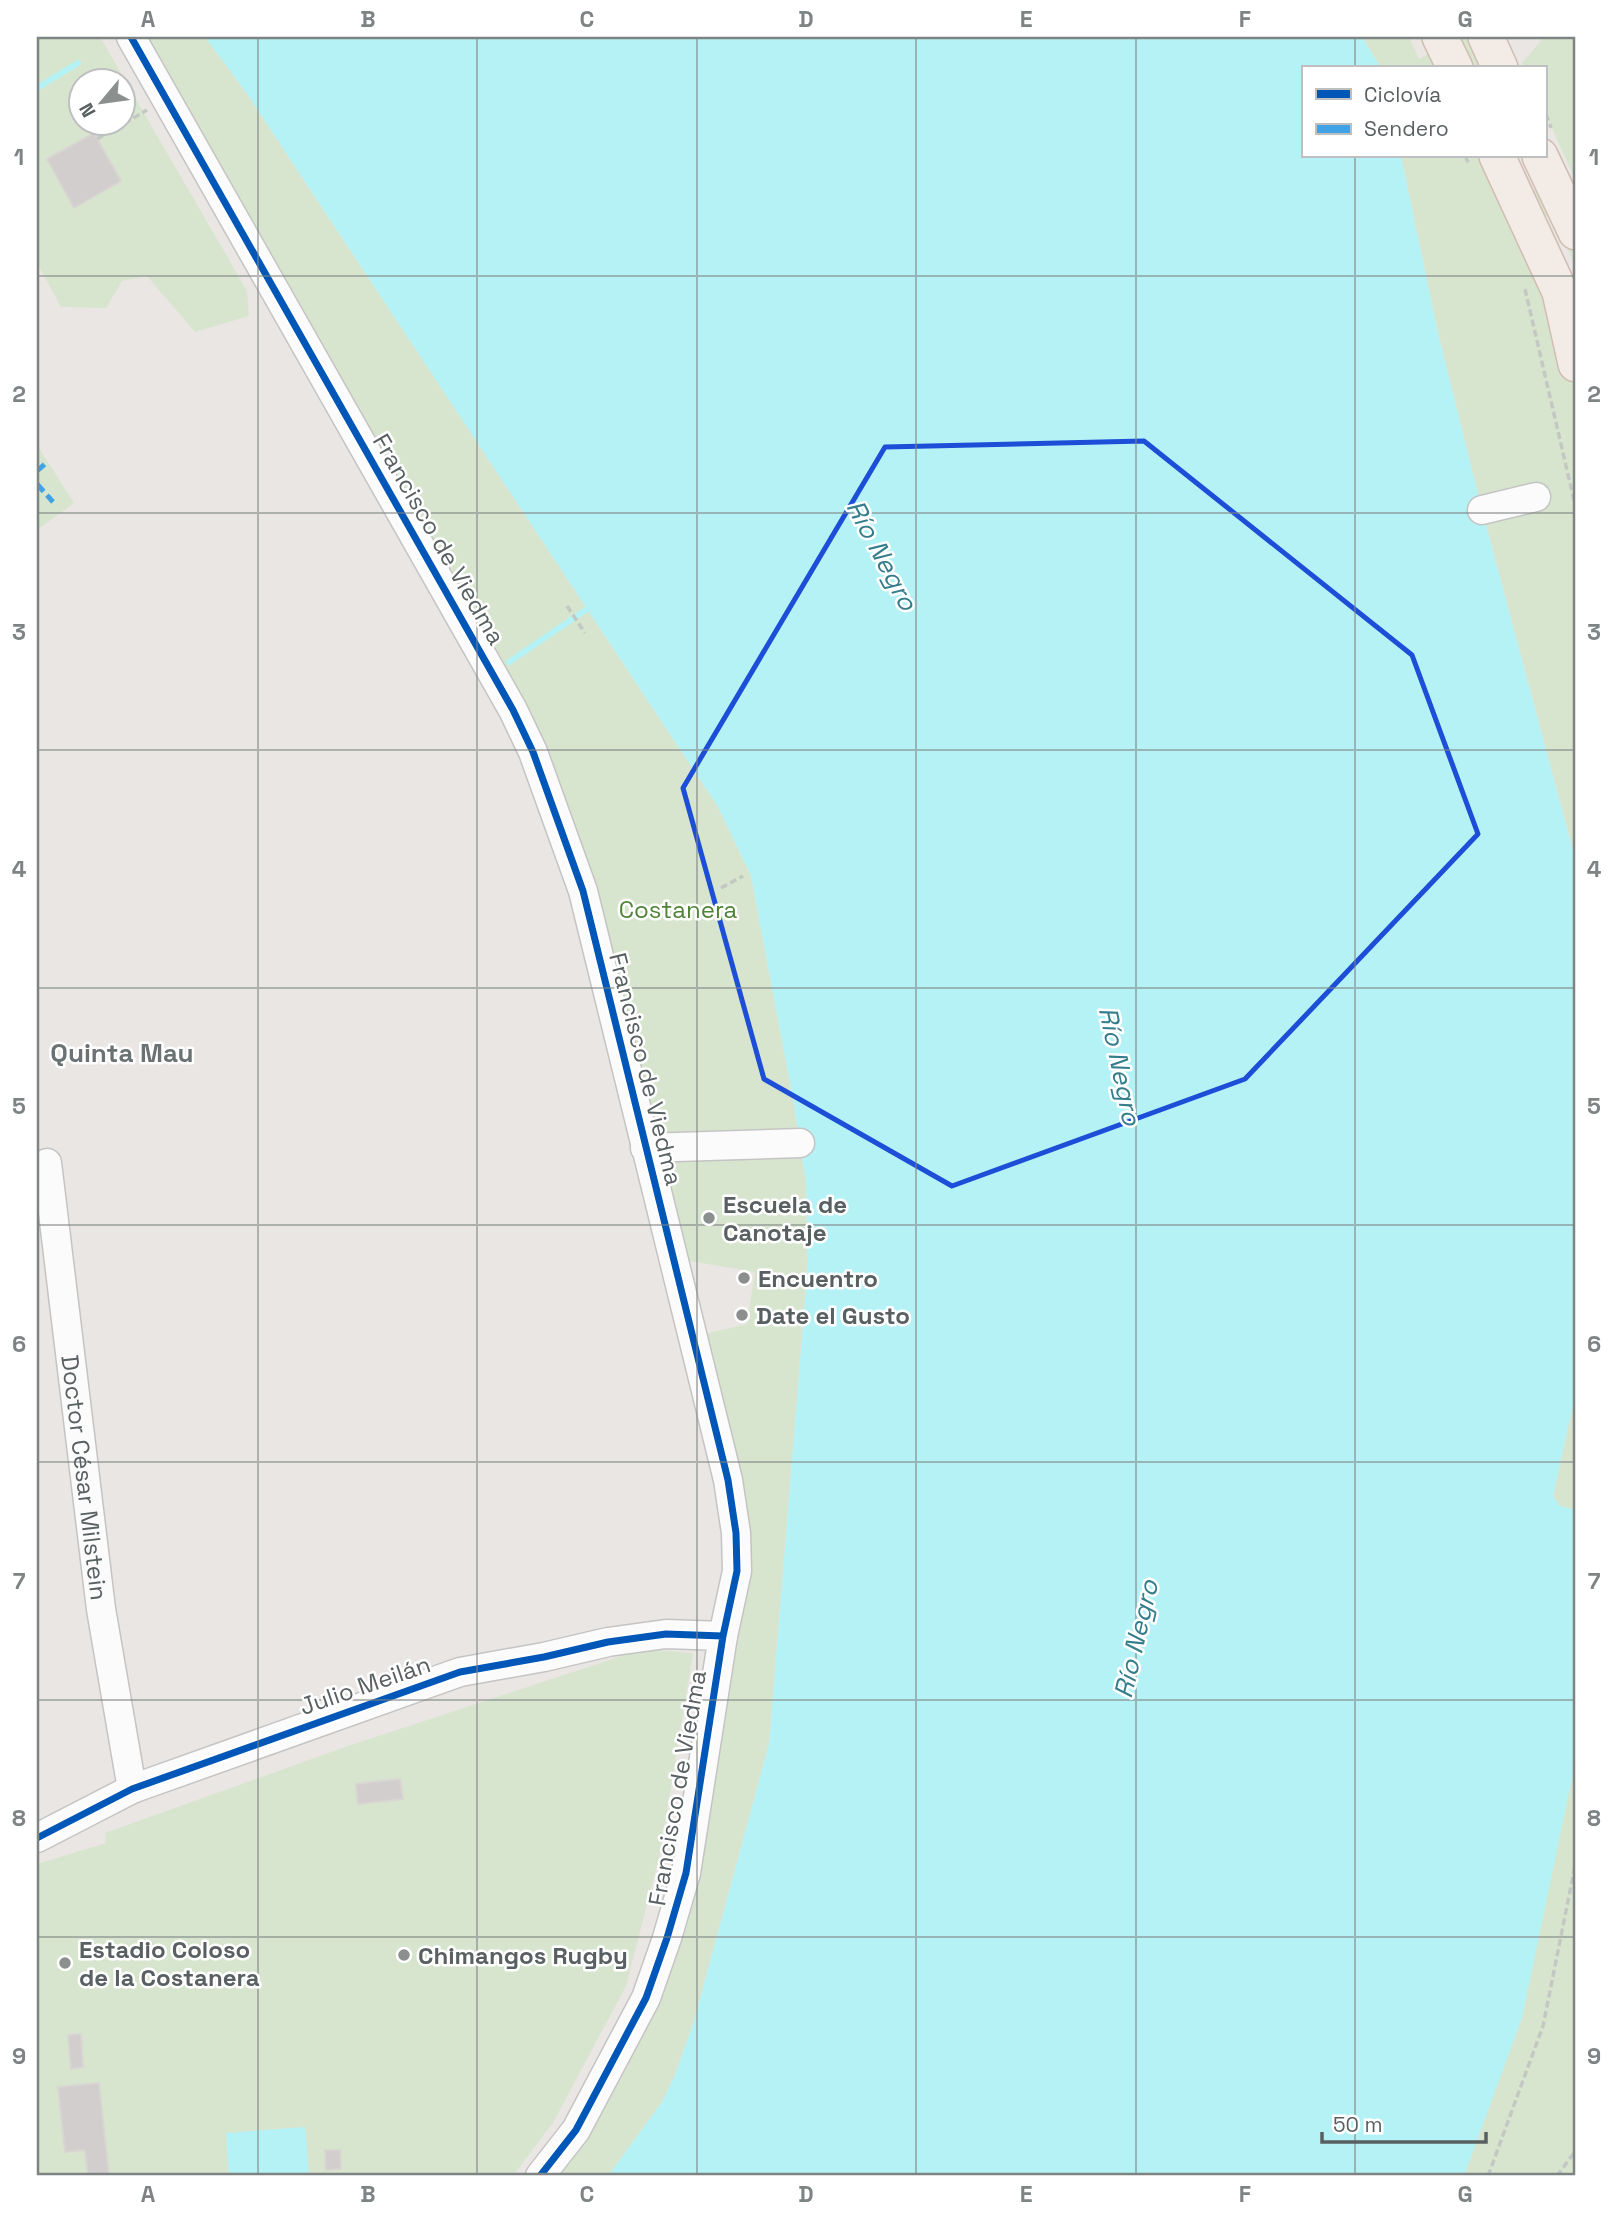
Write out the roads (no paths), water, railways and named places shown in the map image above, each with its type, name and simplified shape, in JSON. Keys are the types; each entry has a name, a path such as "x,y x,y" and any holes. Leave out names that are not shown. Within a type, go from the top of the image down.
{"main road":[{"path":"1440,37 1454,66"},
{"path":"1486,37 1499,66"},
{"path":"1546,151 1576,232"},
{"path":"1512,188 1540,158"},
{"path":"1484,162 1512,188 1560,292 1576,364"}],"street":[{"name":"Francisco de Viedma","path":"131,37 507,697 523,731 583,891 730,1493 736,1533 737,1571 723,1636 686,1873 646,1998 576,2130 540,2176"},
{"path":"1482,510 1536,497"},
{"path":"645,1148 800,1143"},
{"name":"Doctor César Milstein","path":"42,1167 101,1609 132,1789"},
{"name":"Julio Meilán","path":"37,1838 132,1789 460,1672 608,1642 666,1634 723,1636"}],"water":[{"name":"Río Negro","path":"205,37 1362,37 1380,66 1302,66 1302,158 1401,158 1438,333 1482,510 1576,862 1576,1391 1553,1496 1560,1506 1576,1510 1576,1669 1572,1778 1522,2018 1464,2176 608,2176 662,2102 675,2075 694,2021 769,1744 808,1263 806,1183 793,1099 751,876 718,807 245,91"},
{"path":"305,2127 309,2176 229,2176 226,2133"}],"waterway":[{"path":"37,88 78,63"},
{"path":"509,662 587,609"}],"place":[{"name":"Escuela de Canotaje","path":"709,1218"},
{"name":"Encuentro","path":"744,1278"},
{"name":"Date el Gusto","path":"742,1315"},
{"name":"Chimangos Rugby","path":"404,1955"},
{"name":"Estadio Coloso de la Costanera","path":"65,1963"}],"district":[{"name":"Quinta Mau","path":"122,1053"}],"park label":[{"name":"Costanera","path":"678,909"}]}
